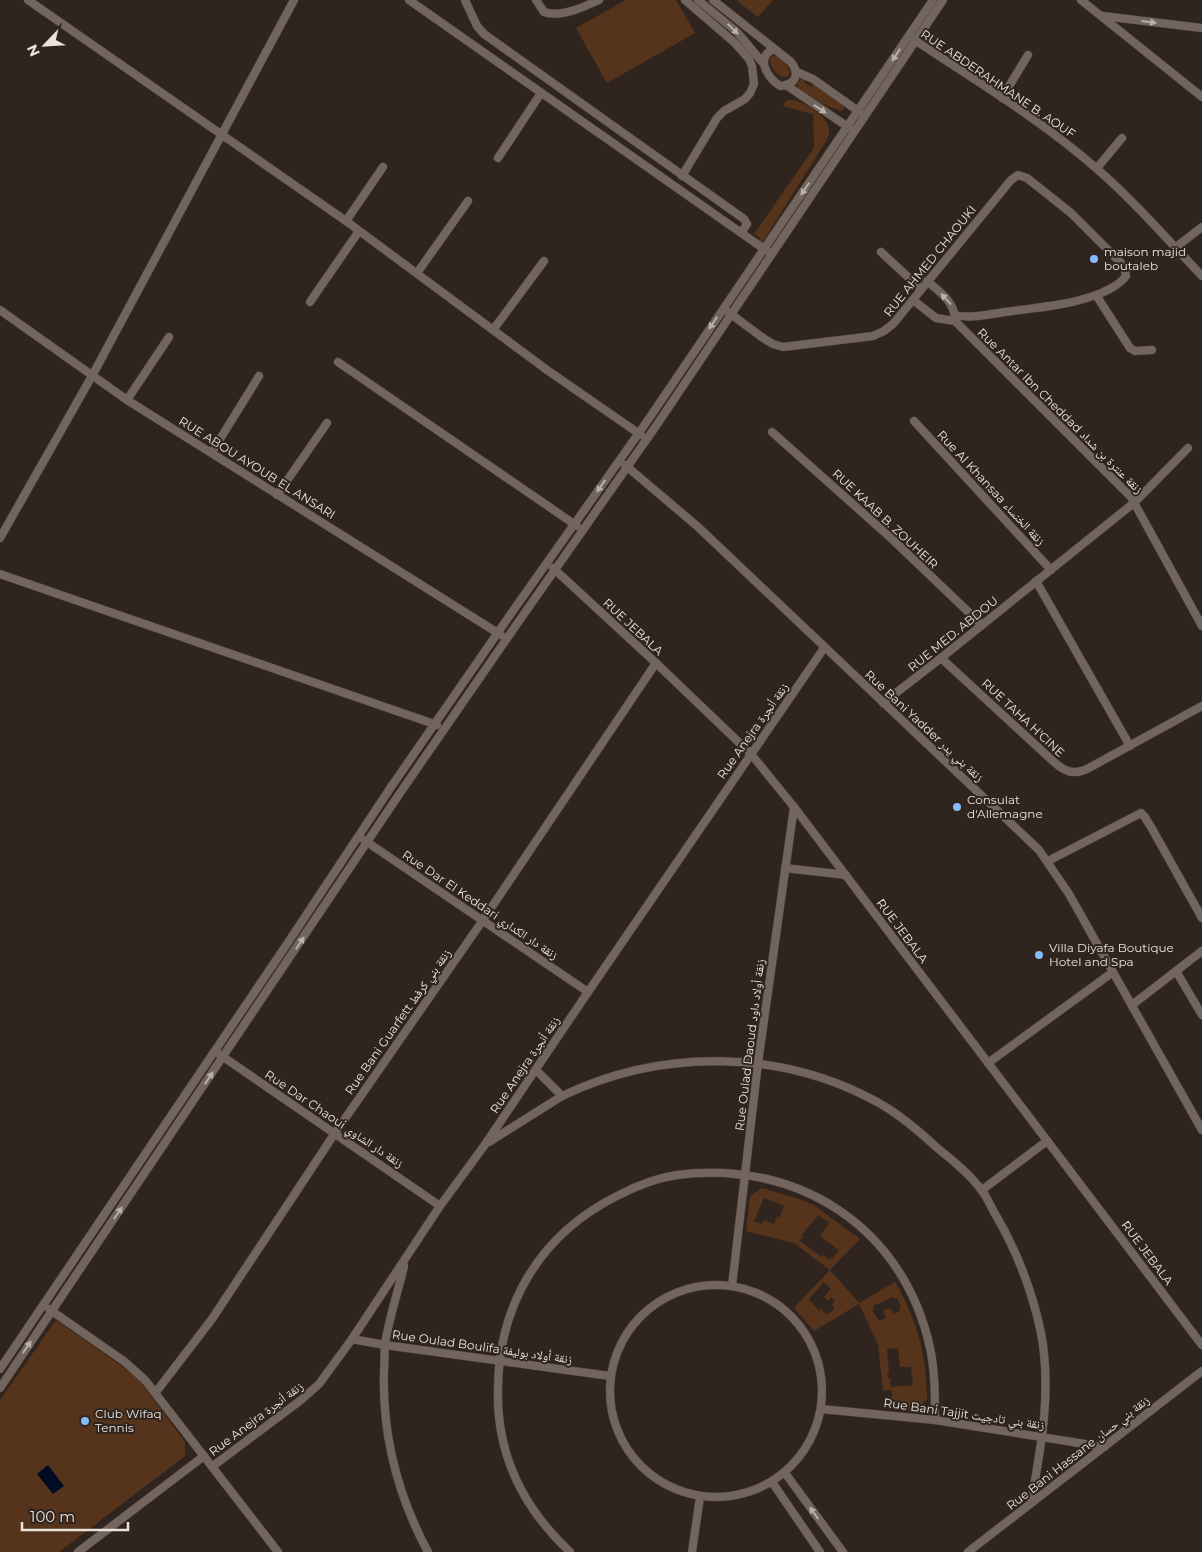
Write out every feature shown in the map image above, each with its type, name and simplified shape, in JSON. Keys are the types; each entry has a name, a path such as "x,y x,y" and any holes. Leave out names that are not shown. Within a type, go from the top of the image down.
{"street":[{"path":"28,0 346,221 546,370 647,439"},
{"path":"1,534 92,376 294,0"},
{"path":"409,0 742,232 767,252"},
{"path":"467,0 477,26 484,34 744,219 747,223 742,232"},
{"path":"536,0 544,12 552,14 568,12 599,0"},
{"path":"682,176 717,118 727,109 748,96 754,84 750,60 735,44 685,0"},
{"path":"698,0 737,32 774,81 780,86 794,80 796,72"},
{"path":"713,0 789,60 796,72 813,78 862,113"},
{"path":"912,39 933,0"},
{"path":"0,1369 435,724 638,434 723,308 767,252 912,39 943,0"},
{"path":"1081,0 1202,97"},
{"path":"1101,16 1202,28"},
{"name":"RUE ABDERAHMANE B. AOUF","path":"912,39 1002,98 1097,168 1202,276"},
{"path":"763,64 766,55 774,49"},
{"path":"1002,98 1028,56"},
{"path":"786,85 851,129"},
{"path":"498,158 541,93"},
{"path":"1097,168 1122,138"},
{"path":"346,221 383,167"},
{"name":"RUE AHMED CHAOUKI","path":"723,308 768,341 777,345 786,346 880,333 890,327 1007,184 1018,174 1027,178 1070,213 1122,263 1126,272 1123,280 1096,295"},
{"path":"417,273 468,201"},
{"path":"1176,248 1202,227"},
{"path":"310,302 359,231"},
{"path":"0,1388 444,728 647,439 731,314 767,252"},
{"path":"881,252 921,289"},
{"path":"493,330 544,261"},
{"name":"Rue Antar Ibn Cheddad زنقة عنترة بن شداد","path":"927,281 949,301 954,310 955,318 1135,502 1202,626"},
{"path":"913,300 936,318 955,318 1057,304 1096,295 1132,350 1152,350"},
{"name":"RUE ABOU AYOUB EL ANSARI","path":"0,310 127,400 506,638"},
{"path":"127,400 169,337"},
{"path":"338,362 583,530"},
{"path":"212,452 259,376"},
{"name":"Rue Al Khansaa زنقة الخنساء","path":"914,421 1051,570"},
{"path":"278,495 327,422"},
{"name":"RUE KAAB B. ZOUHEIR","path":"772,432 892,539 982,626"},
{"name":"RUE MED. ABDOU","path":"883,703 982,626 1135,502 1188,448"},
{"name":"Rue Bani Yadder زنقة بني يدر","path":"620,460 697,526 824,648 1026,836 1048,861 1069,894 1202,1130"},
{"name":"RUE JEBALA","path":"547,563 751,754 846,875 1202,1345"},
{"path":"0,574 444,728"},
{"path":"1036,581 1130,746"},
{"name":"Rue Anejra زنقة أنجرة","path":"213,1466 310,1393 319,1384 352,1339 440,1206 484,1146 824,648"},
{"name":"RUE TAHA H'CINE","path":"941,658 1047,756 1066,771 1074,773 1084,770 1130,746 1202,706"},
{"name":"Rue Bani Guarfett زنقة بني كرفط","path":"156,1392 212,1319 335,1133 483,920 656,664"},
{"name":"Rue Oulad Daoud زنقة أولاد داود","path":"732,1286 758,1063 794,807"},
{"path":"1048,861 1138,814 1142,814 1149,822 1202,918"},
{"name":"Rue Dar El Keddari زنقة دار الكداري","path":"358,836 588,992"},
{"path":"785,868 846,875"},
{"path":"1132,1005 1202,951"},
{"path":"1176,971 1202,1015"},
{"path":"988,1063 1113,972"},
{"name":"Rue Dar Chaoui زنقة دار الشاوي","path":"214,1051 440,1206"},
{"path":"484,1146 562,1096 617,1075 670,1064 705,1061 758,1063 796,1070 850,1089 881,1104 918,1131 982,1190 1010,1239 1030,1290 1039,1325 1046,1387 1043,1436 1031,1503"},
{"path":"536,1070 562,1096"},
{"path":"982,1190 1046,1141"},
{"path":"570,1552 545,1527 531,1508 518,1485 506,1457 498,1416 499,1360 508,1321 529,1275 547,1249 567,1229 609,1200 652,1181 675,1175 702,1173 746,1175 788,1184 828,1203 857,1223 870,1234 906,1285 927,1333 933,1367 935,1420"},
{"path":"406,1259 385,1345 385,1408 392,1456 405,1501 428,1552"},
{"path":"708,1285 732,1286 755,1292 776,1303 794,1319 808,1339 818,1361 822,1384 821,1408 817,1427 809,1444 785,1473 759,1489 730,1497 700,1497 680,1492 661,1483 644,1470 631,1455 620,1437 613,1418 610,1376 616,1353 627,1332 649,1308 662,1299 684,1289 708,1285"},
{"path":"43,1305 135,1369 156,1392 278,1552"},
{"name":"Rue Oulad Boulifa زنقة أولاد بوليفة","path":"352,1339 610,1376"},
{"name":"Rue Bani Hassane زنقة بني حسان","path":"968,1552 1202,1371"},
{"name":"Rue Bani Tajjit زنقة بني تادجيت","path":"821,1408 935,1420 1104,1446"},
{"name":"Rue Anejra زنقة أنجرة","path":"78,1552 204,1456"},
{"path":"785,1473 843,1552"},
{"path":"772,1482 820,1552"},
{"path":"692,1552 700,1497"},
{"path":"87,1545 93,1552"}],"shaded area":[{"path":"626,0 676,0 695,33 607,83 576,28"},
{"path":"736,0 773,0 758,17"},
{"path":"776,55 787,64 790,73 787,77 780,76 773,68 770,58"},
{"path":"803,77 807,78 804,82 811,87 814,83 844,105 844,108 841,111 814,99 798,89 797,83"},
{"path":"789,100 806,105 824,118 829,128 829,133 826,142 762,243 758,241 760,238 754,234 814,148 813,114 783,106"},
{"path":"762,1188 799,1199 815,1206 860,1239 830,1270 794,1243 746,1231 750,1196","holes":["764,1198 784,1206 780,1217 777,1216 774,1224 764,1220 762,1224 754,1221","818,1215 829,1223 820,1236 839,1250 830,1260 823,1255 822,1257 800,1241 803,1237 801,1236"]},
{"path":"830,1270 859,1303 895,1282 915,1324 919,1338 927,1383 927,1399 915,1411 885,1406 884,1398 892,1397 892,1390 883,1391 878,1344 859,1304 814,1331 794,1308","holes":["824,1282 831,1289 824,1297 828,1301 831,1297 835,1301 832,1305 835,1308 827,1315 821,1309 819,1311 809,1299","893,1297 897,1298 901,1306 899,1307 900,1311 894,1314 890,1308 883,1311 886,1318 879,1321 872,1310 874,1309 873,1306","898,1348 900,1367 911,1367 913,1385 891,1387 890,1378 888,1378 887,1373 889,1373 887,1349"]},
{"name":"Club Wifaq Tennis","path":"56,1320 137,1377 185,1442 185,1456 59,1552 0,1552 0,1400"}],"water":[{"path":"48,1465 64,1486 53,1494 37,1474"}],"place":[{"name":"maison majid boutaleb","path":"1094,259"},
{"name":"Consulat d'Allemagne","path":"957,807"},
{"name":"Villa Diyafa Boutique Hotel and Spa","path":"1039,955"},
{"name":"Club Wifaq Tennis","path":"85,1421"}]}
